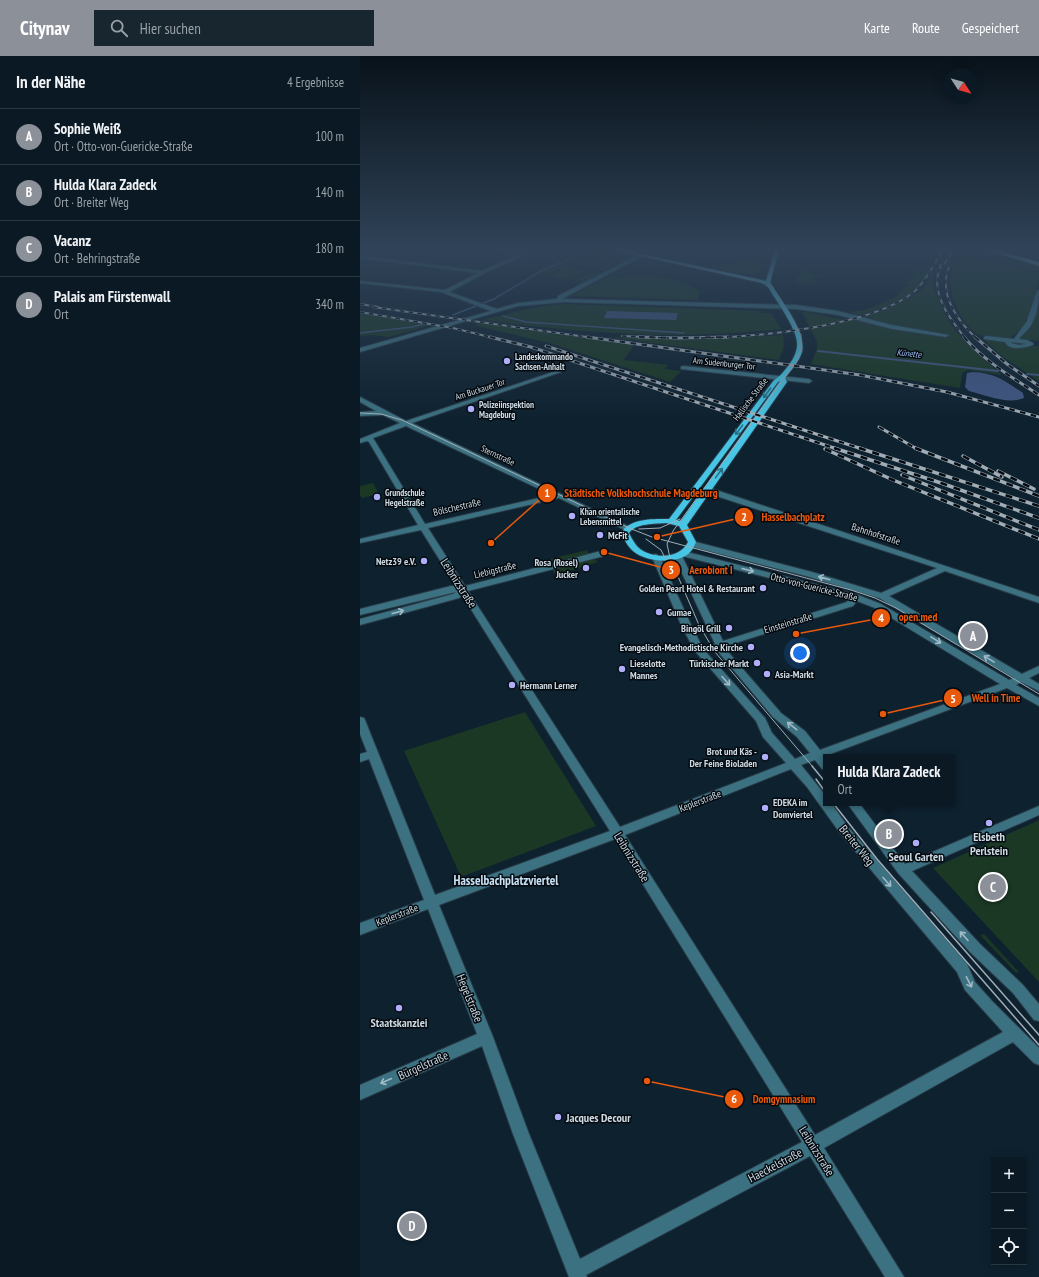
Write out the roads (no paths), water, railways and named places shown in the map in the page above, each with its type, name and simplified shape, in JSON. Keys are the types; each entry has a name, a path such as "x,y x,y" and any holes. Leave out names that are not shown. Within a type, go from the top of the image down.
{"main road":[{"path":"783,307 799,335 800,341 799,352 785,378"},
{"name":"Hallische Straße","path":"683,525 784,382 785,378"},
{"name":"Hallische Straße","path":"671,521 776,381 785,378"},
{"path":"671,521 679,522 683,525 691,539 692,544 689,550 681,555 656,558 644,554 635,549 625,533 628,528 640,524 671,521"}],"street":[{"path":"485,307 496,311"},
{"path":"360,350 512,307"},
{"path":"791,307 827,311 885,325 946,335"},
{"path":"1016,340 1028,326 1035,307"},
{"path":"986,338 1009,341 1016,340 1039,344"},
{"path":"1009,341 1007,342 1008,344 1016,346 1026,346 1031,344 1030,343"},
{"name":"Am Sudenburger Tor","path":"683,368 808,381"},
{"name":"Am Buckauer Tor","path":"364,440 407,423 558,372"},
{"name":"Sternstraße","path":"360,399 384,413 628,528"},
{"path":"360,414 384,413"},
{"name":"Leibnizstraße","path":"364,440 372,441 423,526 895,1277"},
{"name":"Bahnhofstraße","path":"707,490 1039,600"},
{"name":"Bölschestraße","path":"360,541 559,496"},
{"name":"Otto-von-Guericke-Straße","path":"692,544 810,574 882,596 1039,688"},
{"name":"Liebigstraße","path":"360,612 451,589 464,589 601,554"},
{"path":"681,555 719,645 728,658 773,711 797,730 823,762"},
{"name":"Otto-von-Guericke-Straße","path":"681,555 855,597 888,611 1039,703"},
{"name":"Breiter Weg","path":"656,558 687,627 700,651 761,720 767,734 811,784 823,801"},
{"path":"882,596 946,568"},
{"name":"Liebigstraße","path":"360,622 456,596 464,589"},
{"name":"Einsteinstraße","path":"719,645 850,604 855,597"},
{"name":"Keplerstraße","path":"360,929 617,833 793,764 1009,684 1022,679 1039,669"},
{"name":"Hegelstraße","path":"360,720 366,756 400,824 432,901 486,1037 521,1134 577,1274"},
{"name":"Breiter Weg","path":"827,806 872,864 962,968 970,986 1014,1034 1039,1058"},
{"name":"Breiter Weg","path":"855,806 903,870 972,945 1018,989 1038,1013"},
{"path":"903,870 1039,810"},
{"name":"Haeckelstraße","path":"577,1274 1014,1034"},
{"name":"Bürgelstraße","path":"360,1093 486,1037"}],"water":[{"path":"607,311 678,313 676,320 604,318"},
{"path":"973,372 988,374 1000,378 1023,393 1024,398 1018,400 1004,400 969,391 965,387 967,373"}],"waterway":[{"path":"453,315 474,307"},
{"name":"Künette","path":"503,316 526,322 684,333"},
{"name":"Künette","path":"360,333 412,327 424,324"},
{"name":"Künette","path":"818,351 998,371"},
{"name":"Künette","path":"1027,374 1039,375"}],"tram line":[{"path":"668,541 673,531 796,362 801,349 801,335 784,307"},
{"path":"360,413 381,414 402,420 629,528 668,541"},
{"path":"639,529 660,528 680,519"},
{"path":"646,539 661,550 667,562"},
{"path":"668,541 851,590 875,598 896,608 1039,694"},
{"path":"668,541 667,544 670,558 699,625 715,652 813,767"},
{"path":"812,766 823,779"},
{"path":"816,779 823,789"},
{"path":"835,806 877,859 1039,1045"},
{"path":"931,912 1039,1035"}],"railway":[{"path":"373,307 594,338"},
{"path":"720,337 812,328 842,322 870,314 887,307"},
{"path":"944,307 965,338"},
{"path":"952,307 959,319 975,337"},
{"path":"360,312 453,328 494,338"},
{"path":"622,336 655,337"},
{"path":"490,337 531,347 834,448"},
{"path":"587,337 860,375 947,392 1039,417"},
{"path":"639,337 655,337"},
{"path":"655,337 720,337"},
{"path":"655,337 669,338"},
{"path":"701,338 720,337"},
{"path":"720,337 728,337"},
{"path":"964,337 980,354 1009,376 1039,395"},
{"path":"975,337 1007,364 1039,386"},
{"path":"546,346 862,449"},
{"path":"879,427 916,448"},
{"path":"834,448 941,483 1039,518"},
{"path":"859,448 1039,506"},
{"path":"916,448 1039,496"},
{"path":"825,449 893,480 1039,539"},
{"path":"963,456 1002,477"},
{"path":"998,471 1034,489"},
{"path":"902,475 1039,530"}],"place":[{"name":"Landeskommando Sachsen-Anhalt","path":"507,361"},
{"name":"Polizeiinspektion Magdeburg","path":"471,409"},
{"name":"Grundschule Hegelstraße","path":"377,497"},
{"name":"Khan orientalische Lebensmittel","path":"572,516"},
{"name":"McFit","path":"600,535"},
{"name":"Hasselbachplatz","path":"657,537"},
{"name":"Städtische Volkshochschule Magdeburg","path":"491,543"},
{"name":"Aerobiont I","path":"604,552"},
{"name":"Netz39 e.V.","path":"424,561"},
{"name":"Rosa (Rosel) Jucker","path":"586,568"},
{"name":"Golden Pearl Hotel & Restaurant","path":"763,588"},
{"name":"Gumae","path":"659,612"},
{"name":"Bingöl Grill","path":"729,628"},
{"name":"open.med","path":"796,634"},
{"name":"Sophie Weiß","path":"973,636"},
{"name":"Evangelisch-Methodistische Kirche","path":"751,647"},
{"name":"Türkischer Markt","path":"757,663"},
{"name":"Lieselotte Mannes","path":"622,669"},
{"name":"Asia-Markt","path":"767,674"},
{"name":"Hermann Lerner","path":"512,685"},
{"name":"Well in Time","path":"883,714"},
{"name":"Brot und Käs - Der Feine Bioladen","path":"765,757"},
{"name":"EDEKA im Domviertel","path":"765,808"},
{"name":"Elsbeth Perlstein","path":"989,823"},
{"name":"Hulda Klara Zadeck","path":"889,834"},
{"name":"Seoul Garten","path":"916,843"},
{"name":"Vacanz","path":"993,887"},
{"name":"Staatskanzlei","path":"399,1008"},
{"name":"Domgymnasium","path":"647,1081"},
{"name":"Jacques Decour","path":"558,1117"},
{"name":"Palais am Fürstenwall","path":"412,1226"}],"district":[{"name":"Hasselbachplatzviertel","path":"506,880"}]}
